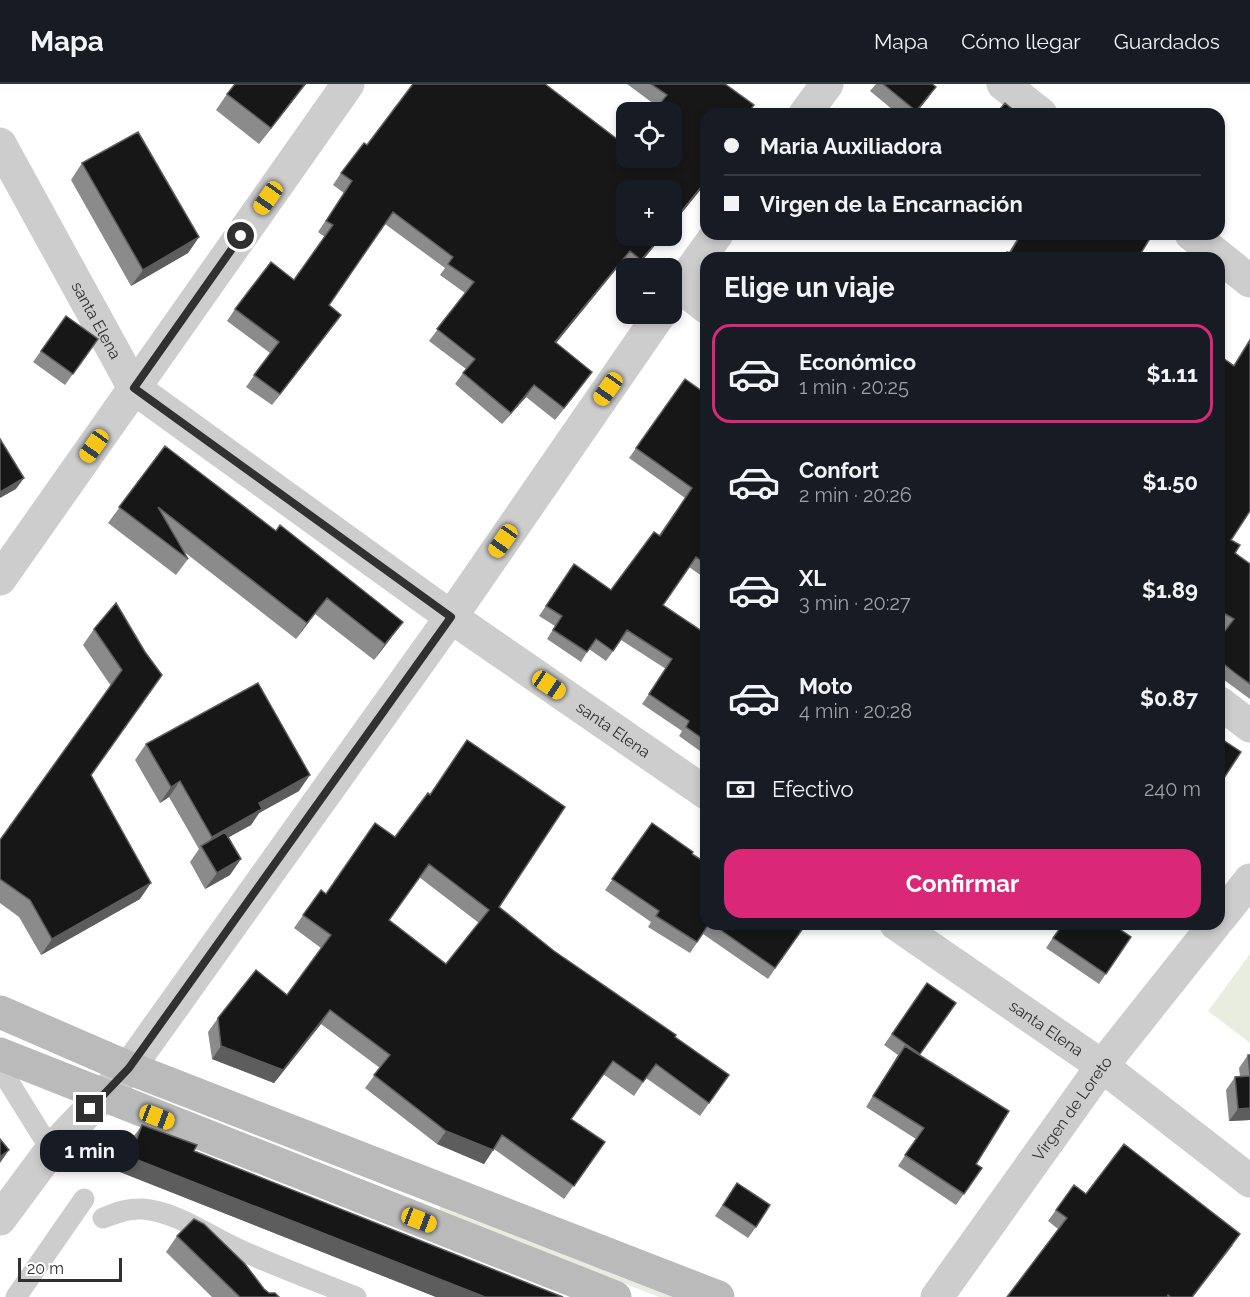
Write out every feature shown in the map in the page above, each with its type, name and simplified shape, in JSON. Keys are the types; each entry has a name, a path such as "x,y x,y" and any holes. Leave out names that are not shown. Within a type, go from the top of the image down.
{"main road":[{"path":"0,1012 129,1068 718,1297"},
{"path":"0,1054 615,1297"}],"street":[{"path":"0,579 348,84"},
{"path":"809,108 826,84"},
{"path":"1003,84 1033,108"},
{"name":"santa Elena","path":"0,144 134,388 451,617 700,789"},
{"path":"1199,240 1214,252"},
{"path":"682,284 700,258"},
{"path":"1225,261 1250,281"},
{"path":"682,295 700,304"},
{"path":"0,1219 51,1150 129,1068 451,617 653,324"},
{"path":"1225,707 1250,726"},
{"path":"1225,912 1250,880"},
{"name":"santa Elena","path":"906,930 1102,1066 1250,1181"},
{"name":"Virgen de Loreto","path":"937,1297 1102,1066 1210,930"}],"lane":[{"path":"0,1068 51,1150"},
{"path":"16,1297 84,1199"},
{"path":"103,1218 123,1210 142,1209 161,1212 189,1223 236,1248 356,1297"},
{"path":"236,1248 246,1276"}],"shaded area":[{"path":"1250,954 1250,1043 1208,1011"},
{"path":"440,1207 672,1297 659,1297 440,1211"}],"building":[{"path":"235,84 305,84 271,128 227,94"},
{"path":"413,84 545,84 616,138 616,168 682,168 682,102 661,102 667,95 651,84 725,84 754,105 752,108 700,108 700,188 682,211 682,180 616,180 616,246 653,246 643,258 639,258 630,251 624,258 616,258 616,268 555,342 592,372 564,408 534,385 511,413 463,373 475,359 437,329 474,282 448,264 453,257 393,212 329,305 341,315 280,394 254,375 279,342 235,309 271,262 294,280 333,225 326,221 352,181 341,173 364,143 367,145"},
{"path":"883,84 932,84 936,87 918,108 912,108"},
{"path":"1005,103 1011,108 1001,108"},
{"path":"138,132 199,237 143,270 82,163"},
{"path":"1018,240 1149,240 1142,252 1011,252"},
{"path":"66,316 98,339 73,374 41,351"},
{"path":"1250,340 1250,511 1231,540 1240,545 1235,553 1250,564 1250,684 1225,665 1225,631 1234,619 1225,614 1225,360 1234,366"},
{"path":"685,379 700,390 700,560 696,557 663,605 700,630 700,737 686,727 689,721 649,694 672,659 627,630 613,651 596,639 587,652 553,630 562,616 546,606 574,564 611,590 654,532 660,536 692,488 636,448"},
{"path":"0,439 24,478 0,492"},
{"path":"165,446 276,531 280,525 403,622 385,644 327,598 307,623 158,507 188,559 119,507"},
{"path":"116,603 145,652 162,675 91,775 151,883 52,939 30,900 0,879 0,840 122,670 94,629"},
{"path":"258,683 310,775 259,803 262,809 212,837 180,781 171,787 146,744"},
{"path":"467,740 565,807 499,907 554,951 676,1035 675,1037 729,1075 709,1103 656,1064 643,1082 613,1061 571,1119 605,1142 574,1186 502,1135 493,1150 446,1131 374,1075 390,1055 330,1010 283,1070 221,1046 218,1018 256,970 287,995 331,935 303,915 321,890 326,894 375,823 395,837 428,793 430,795","holes":["429,864 489,910 446,964 389,920"]},
{"path":"1225,741 1241,752 1225,776"},
{"path":"652,823 700,859 700,930 705,930 697,942 656,916 659,911 612,879"},
{"path":"225,832 241,859 217,873 201,846"},
{"path":"721,930 802,930 775,968"},
{"path":"1059,930 1121,930 1131,937 1106,974 1053,938"},
{"path":"927,983 956,1003 920,1054 892,1034"},
{"path":"905,1046 1009,1111 976,1164 982,1168 964,1194 905,1155 924,1128 873,1096"},
{"path":"1250,1076 1250,1108 1238,1109 1235,1077"},
{"path":"142,1125 197,1145 194,1151 563,1297 485,1297 130,1157"},
{"path":"0,1139 9,1150 0,1157"},
{"path":"1124,1144 1240,1234 1192,1297 1168,1295 1167,1297 1007,1297 1067,1218 1056,1210 1074,1185 1086,1194"},
{"path":"737,1183 770,1205 756,1227 723,1205"},
{"path":"194,1219 204,1224 245,1264 264,1289 279,1297 240,1297 177,1236"}],"route":[{"path":"90,1109 129,1068 451,617 134,388 241,236"}]}
